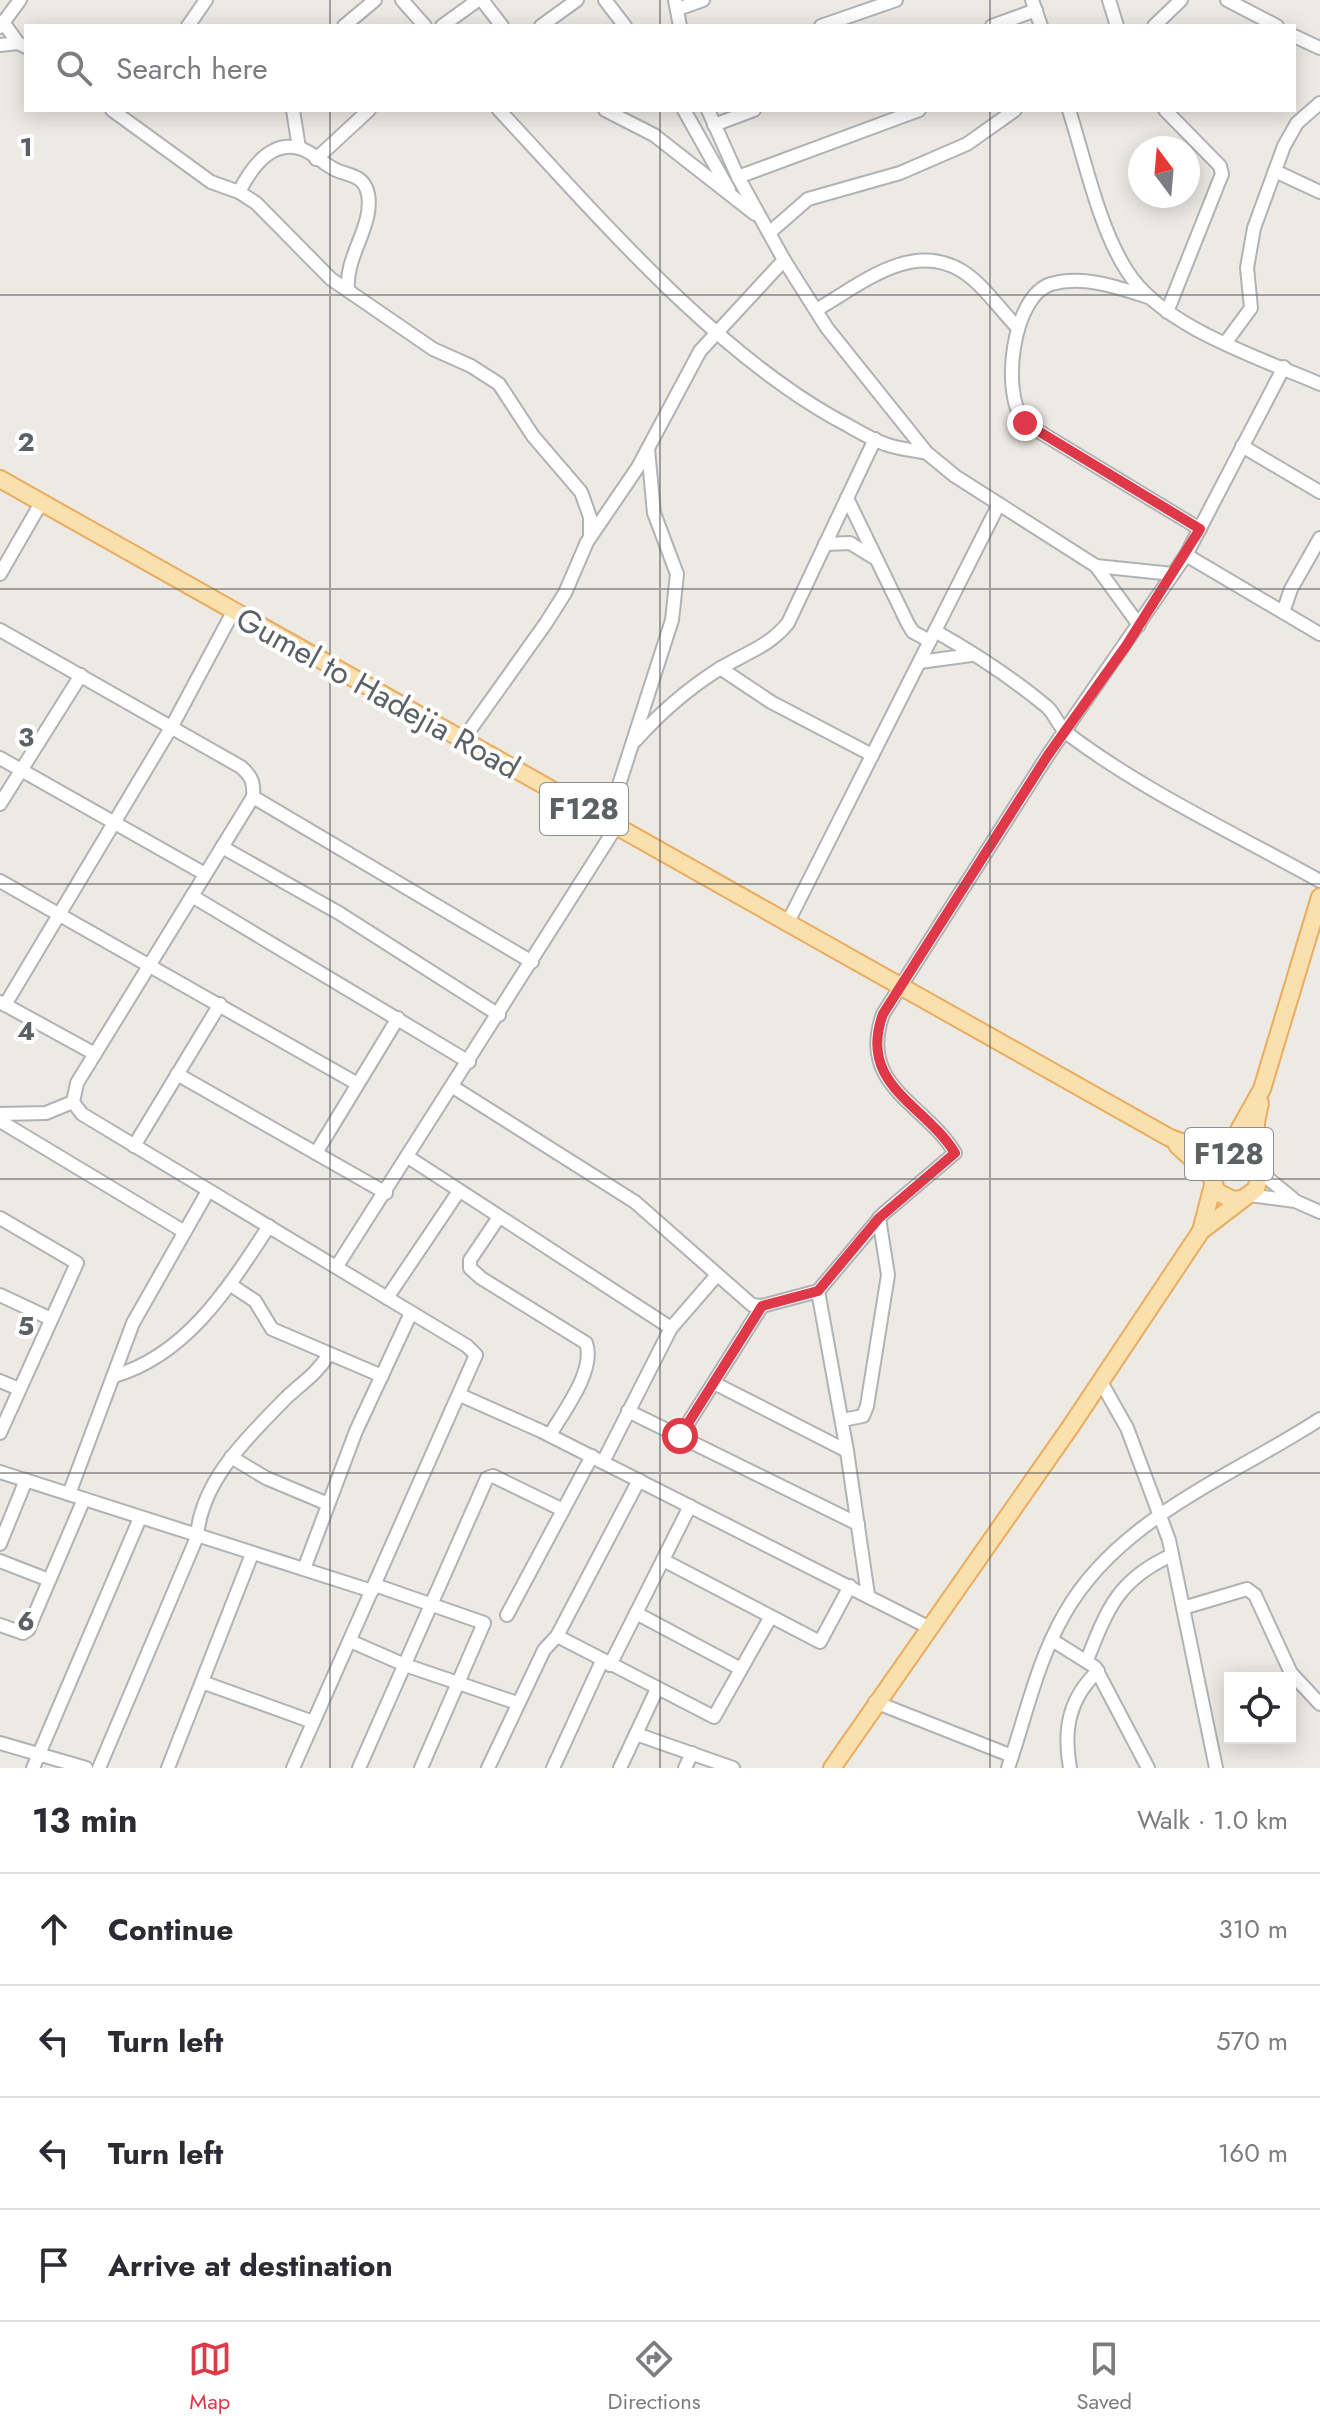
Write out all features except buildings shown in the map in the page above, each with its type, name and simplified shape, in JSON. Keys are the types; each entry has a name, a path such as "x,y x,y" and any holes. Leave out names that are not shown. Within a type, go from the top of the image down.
{"main road":[{"name":"Gumel to Hadejia Road","path":"0,479 1170,1138 1223,1156"},
{"name":"F128","path":"1170,1138 1212,1180 1224,1197 1245,1197 1259,1180 1256,1122 1262,1089 1320,897"},
{"name":"F128","path":"1212,1180 1262,1089"},
{"name":"F128","path":"1223,1156 1242,1153 1257,1167"},
{"path":"1201,1231 1212,1180"},
{"path":"832,1768 875,1702 1101,1382 1201,1231 1245,1197"}],"street":[{"path":"189,24 206,0"},
{"path":"346,24 375,0"},
{"path":"402,0 423,24"},
{"path":"445,24 480,0 500,24"},
{"path":"544,24 577,0"},
{"path":"605,0 623,24"},
{"path":"676,5 703,0"},
{"path":"1109,0 1116,24"},
{"path":"1227,0 1273,24"},
{"path":"847,22 888,1"},
{"path":"1156,24 1178,1"},
{"path":"16,3 2,24 22,45"},
{"path":"996,24 1034,5 1040,24"},
{"path":"1296,37 1320,48"},
{"path":"0,45 22,45"},
{"path":"1226,342 1251,308 1249,253 1254,228 1289,135 1320,103"},
{"path":"115,112 211,182 239,192 274,219 311,262 348,289 433,349 471,366 499,384 533,436 581,492 590,517 590,537"},
{"path":"294,112 299,148"},
{"path":"316,159 367,112"},
{"path":"501,112 586,204 717,332 798,397 875,439 927,453"},
{"path":"609,112 654,135 761,218"},
{"path":"685,112 733,196"},
{"path":"709,112 738,177 784,260 816,310 927,453 1096,566 1139,625"},
{"path":"714,125 749,112"},
{"path":"738,177 914,112"},
{"path":"769,233 808,199 900,173 967,144 1012,112"},
{"path":"1071,112 1111,238 1125,269 1148,297 1167,312 1226,342 1319,379"},
{"path":"1167,112 1220,166 1222,174 1167,312"},
{"path":"239,192 258,160 283,147 299,148 359,178 369,196 369,208 348,266 348,289"},
{"path":"1275,171 1320,192"},
{"path":"816,310 896,265 930,257 963,272 1018,328"},
{"path":"462,741 546,623 590,537 648,449 700,351 784,260"},
{"path":"1148,297 1085,281 1049,285 1033,300 1018,328 1012,366 1017,414 1025,423 1200,529"},
{"path":"453,1087 635,1202 752,1305 762,1306 818,1291 879,1218 955,1153 890,1086 882,1069 876,1033 883,1014 1064,732 1186,555 1284,367"},
{"path":"636,740 663,710 720,668 753,653 777,637 788,623 875,439"},
{"path":"1242,446 1320,492"},
{"path":"337,1266 499,1015 612,825 672,620 677,574 654,513 648,449"},
{"path":"847,498 913,632 933,636 985,660 1049,708 1064,732 1139,780 1320,881"},
{"path":"0,574 41,503"},
{"path":"787,924 999,504"},
{"path":"1283,612 1291,589 1320,538"},
{"path":"825,544 850,543 876,559"},
{"path":"1186,555 1320,634"},
{"path":"1096,566 1173,574"},
{"path":"95,1054 3,1003 172,726 233,612"},
{"path":"0,630 172,726 251,776 253,797 77,1083 73,1102 82,1114 337,1266 467,1346 476,1355 293,1768"},
{"path":"920,662 971,655"},
{"path":"720,668 771,702 872,755"},
{"path":"0,804 81,675"},
{"path":"1049,708 1078,713"},
{"path":"0,758 205,874"},
{"path":"253,797 532,962"},
{"path":"222,847 339,913 499,1015"},
{"path":"0,881 356,1083"},
{"path":"192,896 469,1062"},
{"path":"134,1146 220,1004"},
{"path":"316,1153 398,1018"},
{"path":"177,1074 386,1193"},
{"path":"0,1114 46,1113 73,1102"},
{"path":"0,1104 21,1114"},
{"path":"0,1121 183,1231"},
{"path":"408,1157 671,1328"},
{"path":"1257,1167 1295,1201"},
{"path":"69,1494 133,1323 208,1191"},
{"path":"387,1298 459,1191"},
{"path":"1245,1197 1295,1201 1318,1209"},
{"path":"499,1217 470,1260 470,1268 481,1278 586,1343 589,1351 586,1367 550,1435"},
{"path":"0,1218 77,1263 0,1433"},
{"path":"842,1420 863,1416 867,1406 888,1275 879,1218"},
{"path":"114,1376 141,1368 187,1333 231,1285 269,1226"},
{"path":"507,1615 563,1510 628,1411 671,1328 717,1275"},
{"path":"231,1285 255,1301 272,1329 382,1376"},
{"path":"818,1291 842,1420 868,1595"},
{"path":"0,1295 51,1319"},
{"path":"680,1436 762,1306"},
{"path":"304,1569 328,1504 411,1313"},
{"path":"99,1768 197,1537 198,1519 231,1457 289,1395 316,1375 329,1354"},
{"path":"0,1381 19,1389"},
{"path":"1101,1382 1127,1428 1172,1555 1213,1767"},
{"path":"714,1383 847,1451"},
{"path":"460,1395 550,1435 928,1627"},
{"path":"628,1411 858,1524"},
{"path":"875,1702 1012,1764 1052,1640 1065,1613 1087,1581 1115,1551 1160,1515 1320,1419"},
{"path":"231,1457 266,1478 328,1504"},
{"path":"0,1472 197,1537 432,1604 484,1623 421,1768"},
{"path":"360,1768 487,1478 493,1476 563,1510"},
{"path":"0,1544 26,1480"},
{"path":"488,1768 544,1650 557,1636 639,1480"},
{"path":"0,1625 23,1633 28,1630 84,1499"},
{"path":"553,1768 690,1506"},
{"path":"33,1768 140,1518"},
{"path":"168,1768 252,1554"},
{"path":"1087,1660 1121,1590 1144,1568 1172,1555"},
{"path":"663,1560 820,1642 850,1586"},
{"path":"0,1561 49,1580"},
{"path":"1183,1608 1247,1589 1255,1595 1291,1673 1320,1704"},
{"path":"636,1613 741,1669"},
{"path":"557,1636 714,1717 770,1618"},
{"path":"1052,1640 1087,1660 1098,1671 1148,1768"},
{"path":"350,1641 405,1665 517,1703"},
{"path":"1070,1768 1066,1745 1074,1699 1098,1671"},
{"path":"202,1682 313,1722"},
{"path":"620,1768 657,1689"},
{"path":"636,1734 733,1768"},
{"path":"0,1743 86,1768"},
{"path":"685,1768 692,1753"}],"route":[{"path":"680,1436 762,1306 818,1291 879,1218 955,1153 890,1086 882,1069 876,1033 883,1014 1048,755 1126,646 1200,529 1025,423"}]}
